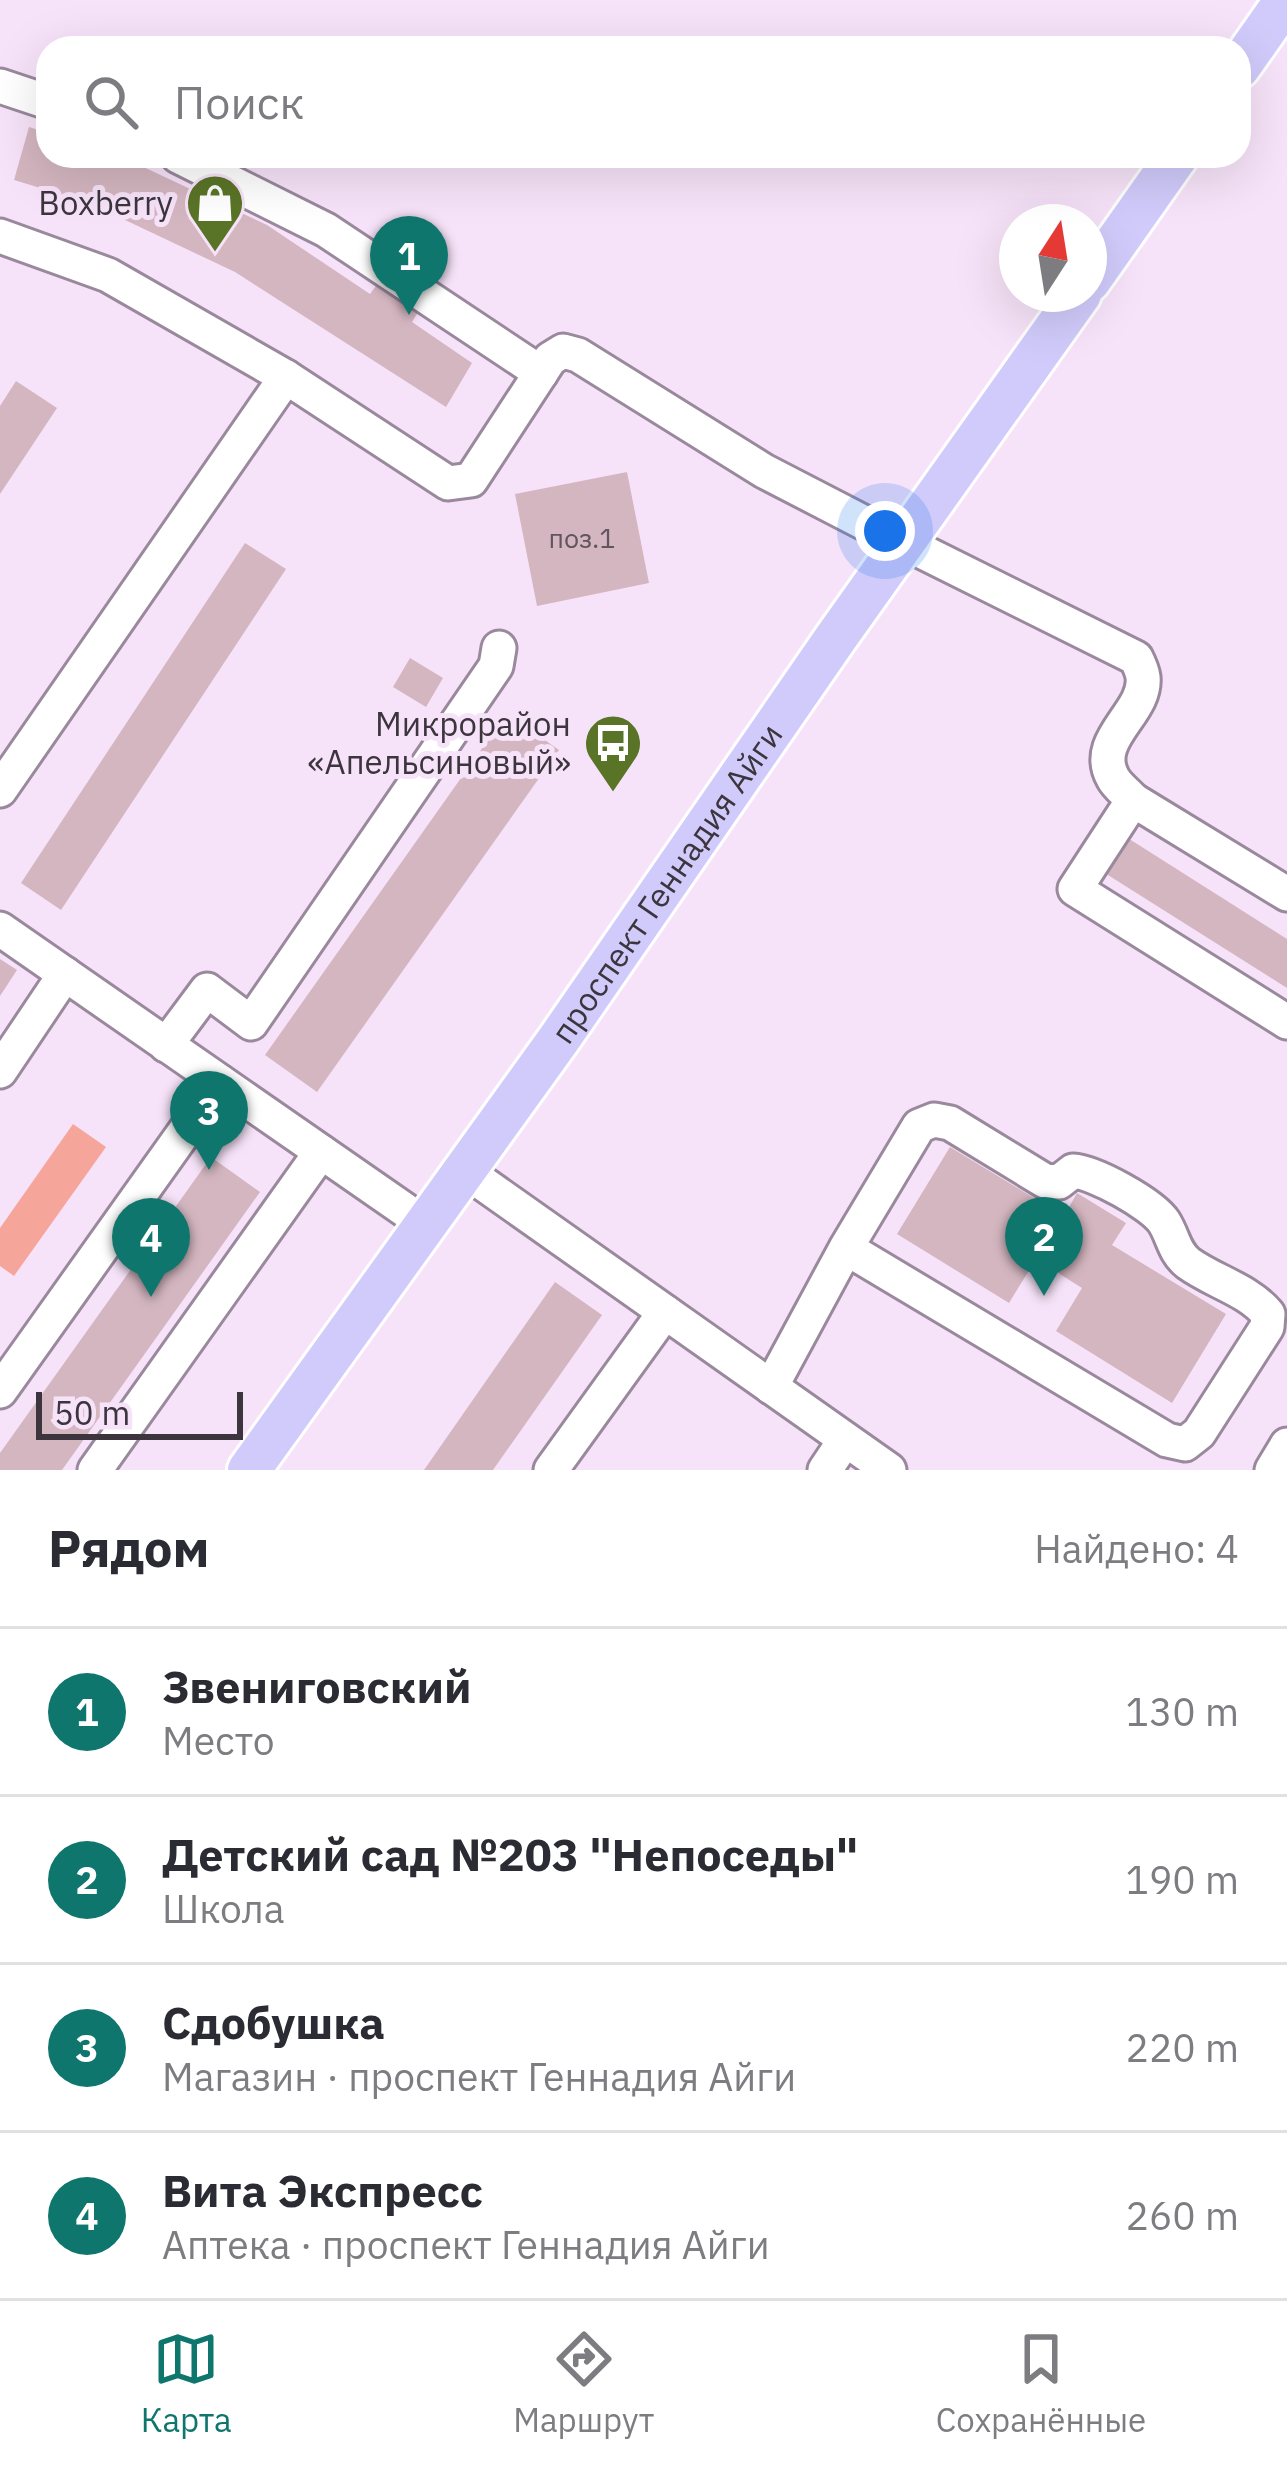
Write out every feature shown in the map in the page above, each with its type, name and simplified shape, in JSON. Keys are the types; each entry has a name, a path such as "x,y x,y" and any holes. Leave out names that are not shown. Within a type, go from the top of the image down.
{"main road":[{"path":"1232,36 1257,0"},
{"path":"1251,50 1286,0"},
{"path":"1107,211 1138,168"},
{"path":"1107,255 1169,168"},
{"name":"проспект Геннадия Айги","path":"249,1470 464,1171 893,537 1037,312"},
{"name":"проспект Геннадия Айги","path":"220,1470 893,537 1066,312"}],"street":[{"path":"0,86 36,99"},
{"path":"202,168 326,230 541,373"},
{"path":"0,236 108,275 286,377 448,483 471,480 550,359 563,352 578,355 764,471 1136,658 1144,679 1138,699 1111,741 1112,777 1133,800 1287,894"},
{"path":"0,790 286,377"},
{"path":"166,1045 207,990 251,1023 496,666 499,648"},
{"path":"1133,800 1075,889 1287,1022"},
{"path":"0,929 405,1210"},
{"path":"0,1071 65,974"},
{"path":"0,1391 220,1082"},
{"path":"771,1387 846,1248 919,1126 934,1120 950,1123 1045,1181 1059,1183 1073,1171 1086,1172 1150,1208 1163,1220 1177,1252 1188,1263 1256,1300 1268,1314 1267,1327 1198,1433 1185,1444 1167,1440 846,1248"},
{"path":"95,1470 321,1152"},
{"path":"464,1171 889,1470"},
{"path":"551,1470 665,1312"},
{"path":"825,1470 845,1440"},
{"path":"1272,1470 1287,1445"}],"shaded area":[{"path":"73,1124 106,1147 14,1276 0,1266 0,1228"}],"building":[{"path":"29,127 36,129 36,168 146,168 267,225 370,294 378,283 420,309 412,322 472,363 446,407 235,272 87,202 14,180"},
{"path":"16,381 57,408 0,494 0,406"},
{"path":"627,472 649,583 537,606 515,494"},
{"path":"245,543 286,569 61,910 21,883"},
{"path":"410,658 443,678 426,707 393,687"},
{"path":"507,713 559,750 317,1092 265,1055"},
{"path":"1123,835 1287,939 1287,988 1100,870"},
{"path":"0,959 17,970 0,996"},
{"path":"950,1147 1064,1216 1077,1193 1126,1223 1112,1245 1226,1314 1172,1403 1056,1331 1082,1288 1036,1259 1009,1303 897,1234"},
{"path":"211,1157 260,1192 62,1470 0,1470 0,1453"},
{"path":"555,1282 602,1315 493,1470 424,1470"}],"place":[{"name":"Boxberry","path":"215,254"},
{"name":"Звениговский","path":"409,315"},
{"name":"Микрорайон «Апельсиновый»","path":"613,794"},
{"name":"Сдобушка","path":"209,1170"},
{"name":"Детский сад №203 \"Непоседы\"","path":"1044,1296"},
{"name":"Вита Экспресс","path":"151,1297"}]}
